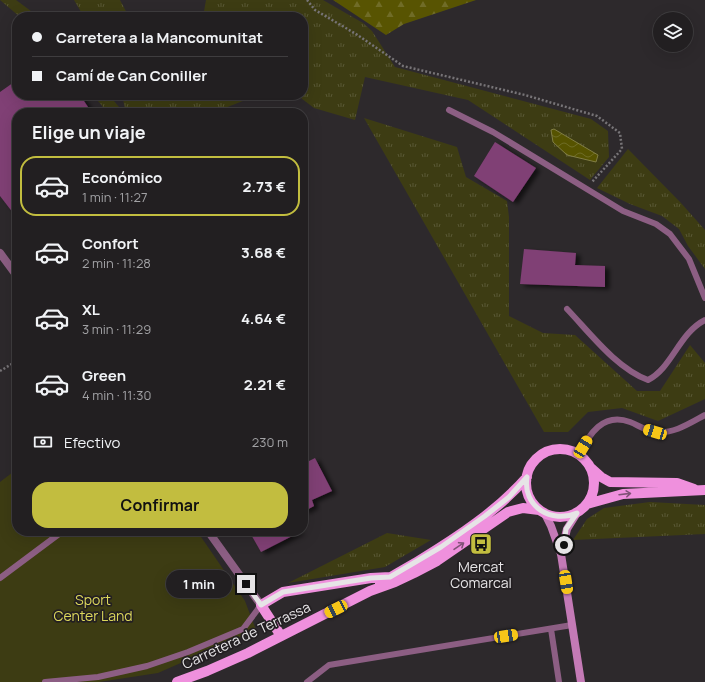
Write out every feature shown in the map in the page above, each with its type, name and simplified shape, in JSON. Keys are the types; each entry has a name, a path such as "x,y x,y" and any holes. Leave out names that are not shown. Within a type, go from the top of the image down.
{"main road":[{"path":"563,450 579,455 601,477 610,482 677,483 700,490 676,493 623,494 587,504 577,513 564,517 542,512 530,500 527,493 527,477 534,462 550,451 563,450"},
{"path":"587,504 594,485 590,467"},
{"name":"Carretera de Terrassa","path":"370,591 390,577 441,547 485,516 509,497 527,477"},
{"name":"Carretera de Terrassa","path":"177,682 207,671 370,591 395,582 437,561 508,512 523,508 542,512"},
{"path":"281,636 261,605 283,592 371,578 390,577"}],"street":[{"path":"0,253 12,269"},
{"path":"542,512 551,526 561,554 581,682"},
{"path":"561,554 566,529 577,513"},
{"path":"212,536 261,605"}],"lane":[{"path":"449,110 493,132 623,211 656,224 670,234 689,260 705,298"},
{"path":"567,309 623,366 637,376 648,380 657,376 679,345 698,324 705,320"},
{"path":"579,455 596,428 610,420 624,420 655,432 665,432 676,430 705,415"},
{"path":"0,578 56,536"},
{"path":"45,682 98,677 147,666 188,652 243,629 261,605"},
{"path":"306,682 329,665 572,625"},
{"path":"551,629 559,682"}],"path":[{"path":"307,0 315,10 356,34 403,66 525,95 597,116 620,133 622,149 587,188"},
{"path":"0,371 12,364"}],"green space":[{"path":"0,0 16,0 32,12 14,12"},
{"path":"74,0 120,0 126,12 81,12"},
{"path":"206,0 323,0 363,23 372,31 395,67 591,119 608,131 609,157 590,180 468,100 365,77 355,120 314,108 304,100 308,100 308,12 204,12"},
{"path":"333,0 476,0 404,24 386,35"},
{"path":"97,100 113,100 120,108 104,108"},
{"path":"123,100 245,100 225,108 125,108"},
{"path":"364,118 457,147 466,177 507,201 509,217 509,316 543,333 575,335 637,391 660,391 690,345 705,363 705,399 658,421 622,408 588,412 568,432 544,432"},
{"path":"628,149 681,203 705,230 705,269 688,246 679,229 662,216 630,204 597,188"},
{"name":"Sport Center Land","path":"12,473 12,536 200,536 245,601 256,630 158,673 99,682 0,682 0,482"},
{"path":"650,502 705,505 705,534 573,540 587,519 604,508"},
{"path":"387,533 431,540 385,567 288,583"}],"water":[{"path":"554,129 598,155 596,162 567,155 553,142 551,130"}],"building":[{"path":"12,84 12,100 83,100 89,108 12,108 12,212 0,196 0,92"},
{"path":"495,142 536,168 513,202 474,176"},
{"path":"524,249 576,253 575,265 605,266 605,287 520,284"},
{"path":"315,458 332,491 312,500 314,506 308,509 308,462"},
{"path":"252,536 292,536 261,552"}],"place":[{"name":"Mercat Comarcal","path":"481,544"}],"route":[{"path":"246,584 261,605 283,592 371,578 390,577 441,547 485,516 509,497 527,477 527,493 534,506 539,510 545,514 557,517 571,516 577,513 566,529 564,545"}]}
